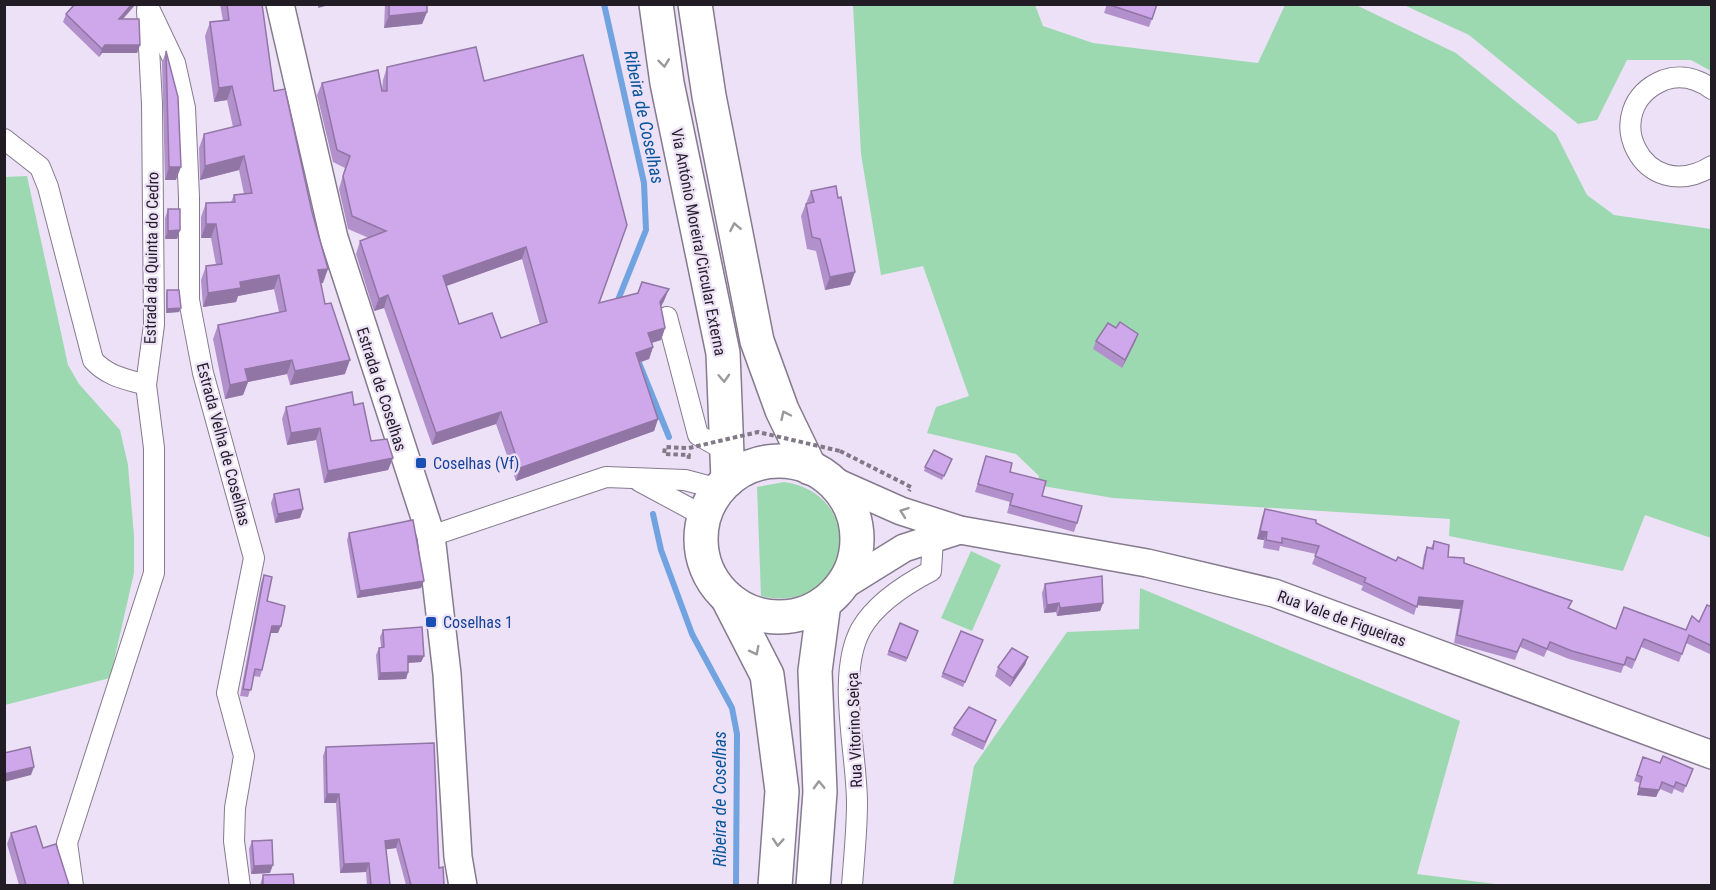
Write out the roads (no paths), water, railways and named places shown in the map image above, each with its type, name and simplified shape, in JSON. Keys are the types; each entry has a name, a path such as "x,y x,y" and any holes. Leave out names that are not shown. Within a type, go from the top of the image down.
{"highway":[{"name":"Via António Moreira/Circular Externa","path":"657,4 667,83 723,353 719,484 700,538 704,561 713,582 728,599 767,675 782,791 775,885"},
{"path":"695,4 709,96 757,341 782,410 820,473 845,498 851,513 857,544 851,569 831,596 815,671 820,792 813,885"},
{"path":"719,484 746,468 767,462 789,462 820,473"},
{"name":"Via António Moreira/Circular Externa","path":"728,599 750,612 775,618 800,615 831,596"}],"street":[{"name":"Estrada da Quinta do Cedro","path":"73,885 67,843 154,573 155,458 146,385 154,325 152,104 147,4"},
{"name":"Estrada Velha de Coselhas","path":"147,4 175,63 185,108 189,197 189,300 203,373 255,558 227,693 244,756 235,808 234,841 240,885"},
{"name":"Estrada de Coselhas","path":"280,4 334,238 432,536 447,674 458,857 463,885"},
{"path":"1712,89 1701,82 1685,77 1669,78 1654,85 1637,103 1630,126 1632,143 1639,158 1651,169 1666,176 1683,178 1699,174 1712,166"},
{"path":"4,139 40,167 48,187 93,360 102,370 113,376 146,385"},
{"path":"666,317 698,435 719,484"},
{"name":"Rua Vale de Figueiras","path":"820,473 901,511 960,530 1147,563 1274,593 1712,755"},
{"path":"432,536 606,477 685,480 719,484"},
{"path":"632,477 719,484"},
{"name":"Rua Vale de Figueiras","path":"831,596 904,548 960,530"},
{"name":"Rua Vitorino Seiça","path":"852,885 857,803 849,678 852,654 861,629 880,607 909,583 931,571 933,539"}],"waterway":[{"name":"Ribeira de Coselhas","path":"604,4 644,183 646,230 618,305"},
{"name":"Ribeira de Coselhas","path":"639,363 669,437"},
{"name":"Ribeira de Coselhas","path":"653,514 661,550 692,634 732,708 737,734 736,886"}],"place":[{"name":"Coselhas (Vf)","path":"421,463"},
{"name":"Coselhas 1","path":"431,622"}]}
